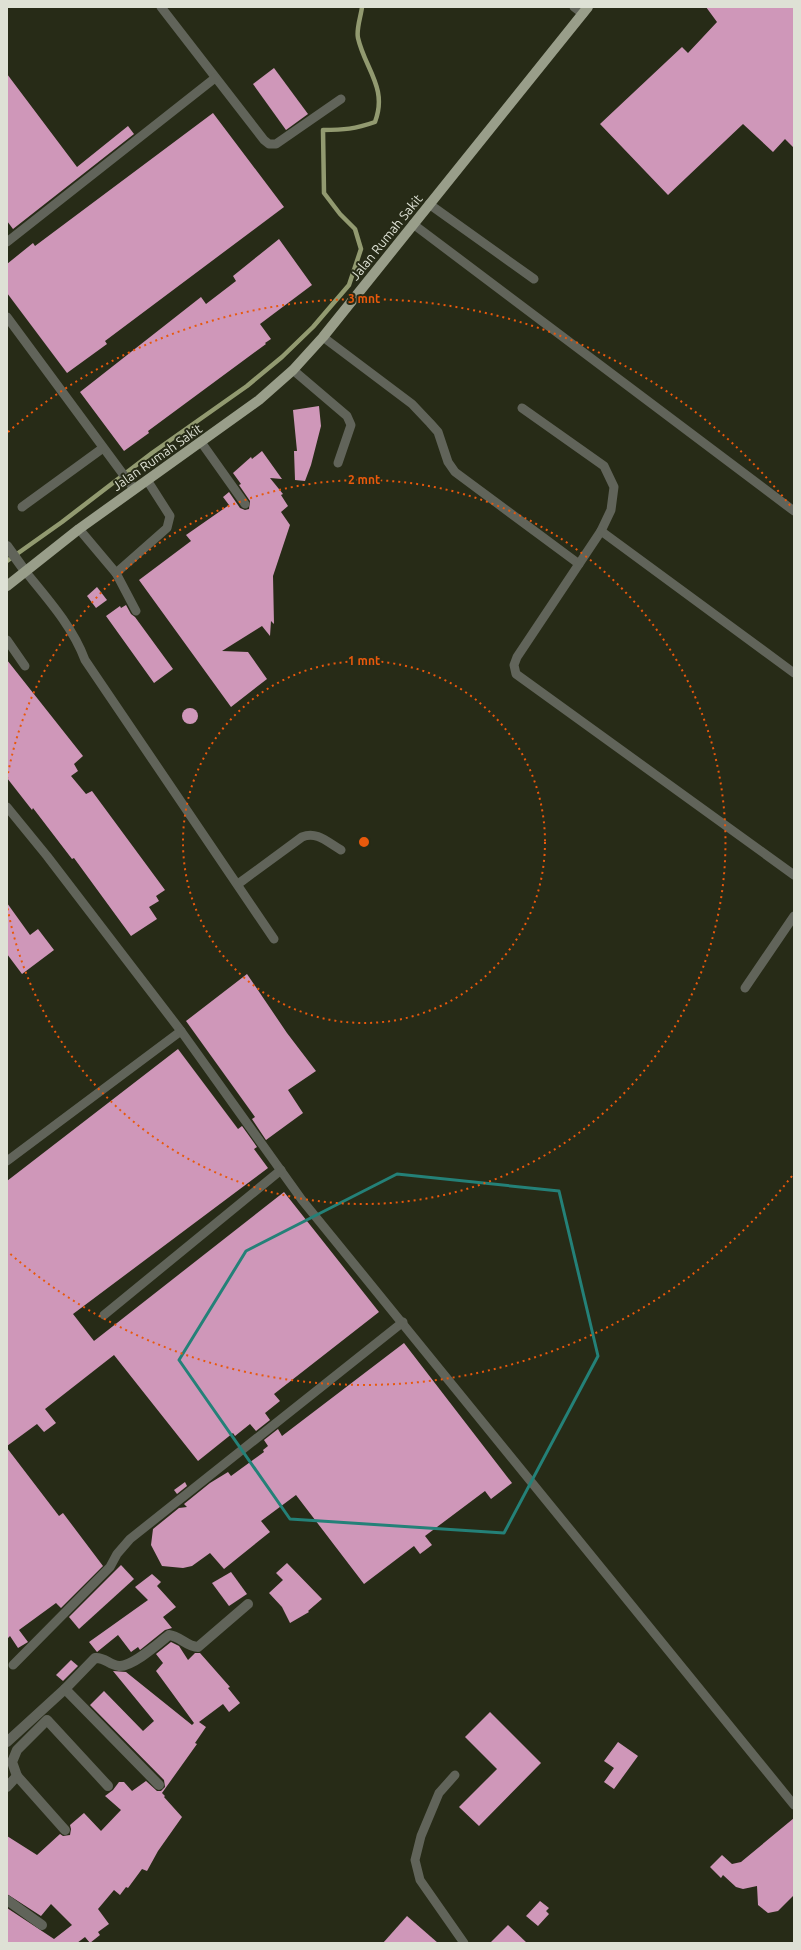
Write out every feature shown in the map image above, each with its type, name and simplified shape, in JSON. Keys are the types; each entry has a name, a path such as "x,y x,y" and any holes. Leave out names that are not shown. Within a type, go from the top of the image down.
{"main road":[{"name":"Jalan Rumah Sakit","path":"7,586 79,529 131,485 147,480 201,442 260,400 293,370 323,337 585,10"}],"street":[{"path":"8,547 25,571"},
{"path":"7,1742 66,1689 95,1658 101,1657 118,1666 129,1665 169,1636 175,1636 193,1647 198,1647 248,1604"},
{"path":"66,1689 159,1785"},
{"path":"65,1830 17,1776 12,1762 17,1750 47,1720 108,1786"},
{"path":"7,1787 17,1776"},
{"path":"7,1900 42,1925"}],"lane":[{"path":"161,7 215,78 264,140 269,144 276,144 341,99"},
{"path":"574,7 585,10"},
{"path":"8,240 215,78"},
{"path":"429,204 534,279"},
{"path":"413,224 794,511"},
{"path":"7,317 131,485"},
{"path":"323,337 412,404 426,418 438,432 448,462 455,472 579,564"},
{"path":"293,370 347,416 351,425 338,463"},
{"path":"522,408 604,466 614,487 611,510 601,531 517,657 514,665 516,674 794,875"},
{"path":"201,442 245,504"},
{"path":"22,507 103,448"},
{"path":"116,573 167,528 170,516 147,480"},
{"path":"79,529 116,573 136,611"},
{"path":"601,531 794,673"},
{"path":"25,571 46,597 80,645 86,660 274,939"},
{"path":"7,640 25,666"},
{"path":"7,807 47,856 181,1031 302,1200 403,1322 794,1805"},
{"path":"238,884 302,837 310,834 317,835 340,850"},
{"path":"745,988 794,916"},
{"path":"7,1161 181,1031"},
{"path":"104,1315 281,1170"},
{"path":"13,1665 110,1567 117,1554 130,1539 403,1322"},
{"path":"455,1775 439,1793 421,1836 414,1860 420,1880 464,1943"}],"highlighted area":[{"path":"397,1174 559,1191 598,1356 504,1533 290,1519 179,1360 246,1251"}],"building":[{"path":"706,7 794,7 794,148 785,139 773,152 743,124 668,195 600,124 682,47 688,53 717,22"},
{"path":"274,68 308,114 286,130 253,84"},
{"path":"7,74 77,167 128,126 134,134 13,229 7,221"},
{"path":"213,113 284,207 105,341 107,344 67,373 7,293 7,264 33,243 35,246"},
{"path":"279,239 312,285 260,324 271,339 265,343 266,344 148,431 149,433 124,451 80,392 201,297 206,304 236,281 233,276"},
{"path":"319,406 321,426 311,465 305,481 295,480 294,451 297,451 293,410"},
{"path":"262,451 282,479 270,478 283,494 281,495 288,506 281,512 290,525 273,576 274,624 271,621 270,636 262,626 222,651 248,652 267,679 231,707 139,580 191,541 186,535 229,505 223,497 229,492 240,508 245,510 249,509 250,501 233,473 251,457 252,459"},
{"path":"97,587 107,600 96,608 87,596"},
{"path":"126,605 131,614 135,617 173,669 154,683 106,616 120,606 121,608"},
{"path":"7,660 83,756 74,764 78,771 71,776 86,794 92,791 165,890 156,896 159,901 149,907 157,919 131,936 74,858 72,859 33,808 32,810 7,778"},
{"path":"190,708 197,713 198,716 193,723 190,724 183,719 182,716 187,709"},
{"path":"7,903 30,935 38,929 54,950 22,974 7,954"},
{"path":"247,974 287,1033 316,1071 288,1090 303,1113 266,1140 252,1119 255,1117 186,1021"},
{"path":"178,1049 238,1129 242,1126 257,1147 254,1149 268,1168 73,1314 94,1341 284,1192 379,1312 274,1394 280,1401 265,1413 270,1420 256,1431 250,1424 235,1436 233,1433 198,1461 114,1355 45,1409 56,1423 44,1432 37,1424 7,1446 7,1181"},
{"path":"404,1343 512,1483 491,1499 485,1491 425,1536 432,1545 420,1554 414,1546 364,1584 296,1495 261,1521 270,1532 224,1569 210,1553 192,1566 183,1568 162,1566 151,1545 153,1529 179,1508 187,1507 184,1504 210,1483 228,1472 231,1476 264,1452 263,1450 268,1446 264,1440 278,1429 282,1436"},
{"path":"7,1448 59,1516 63,1513 103,1566 61,1608 56,1603 19,1630 28,1642 18,1648 10,1636 7,1639"},
{"path":"185,1482 187,1486 177,1494 174,1490"},
{"path":"287,1563 322,1599 308,1611 309,1612 290,1623 282,1607 269,1593 283,1580 276,1573"},
{"path":"121,1565 134,1579 79,1629 69,1617"},
{"path":"231,1572 247,1594 229,1606 212,1583"},
{"path":"152,1574 161,1582 157,1586 176,1607 163,1617 172,1628 165,1630 140,1650 138,1647 131,1652 118,1635 97,1652 89,1642 148,1600 135,1587"},
{"path":"171,1642 179,1646 188,1660 195,1653 200,1653 230,1687 228,1688 240,1703 229,1712 223,1704 199,1722 206,1727 195,1743 197,1744 162,1793 182,1817 158,1851 147,1871 142,1869 128,1888 126,1887 120,1895 114,1890 98,1909 109,1924 98,1932 100,1935 90,1943 85,1937 77,1943 7,1943 7,1908 54,1939 72,1925 51,1904 41,1916 7,1894 7,1836 37,1855 60,1834 63,1836 70,1835 70,1825 84,1813 101,1831 121,1810 105,1796 113,1790 119,1782 124,1782 132,1791 146,1781 157,1791 161,1791 165,1787 164,1780 90,1705 104,1691 143,1731 154,1721 113,1671 126,1672 192,1725 194,1723 156,1671 163,1663 156,1654"},
{"path":"71,1660 78,1666 63,1681 56,1675"},
{"path":"490,1712 541,1763 479,1826 459,1807 497,1769 465,1737"},
{"path":"618,1742 638,1756 614,1789 604,1782 614,1768 604,1761"},
{"path":"794,1818 794,1895 778,1911 768,1913 758,1905 757,1886 743,1889 736,1887 723,1875 721,1878 710,1867 722,1855 732,1864 741,1862"},
{"path":"540,1901 549,1908 546,1911 549,1914 538,1926 526,1916"},
{"path":"407,1916 438,1943 383,1943"},
{"path":"508,1925 527,1943 490,1943"}],"waterway":[{"path":"7,561 62,522 152,453 247,386 282,357 313,327 349,285 361,249 355,229 340,214 324,193 323,130 349,129 375,122 379,99 377,89 358,38 358,27 362,7"}]}
